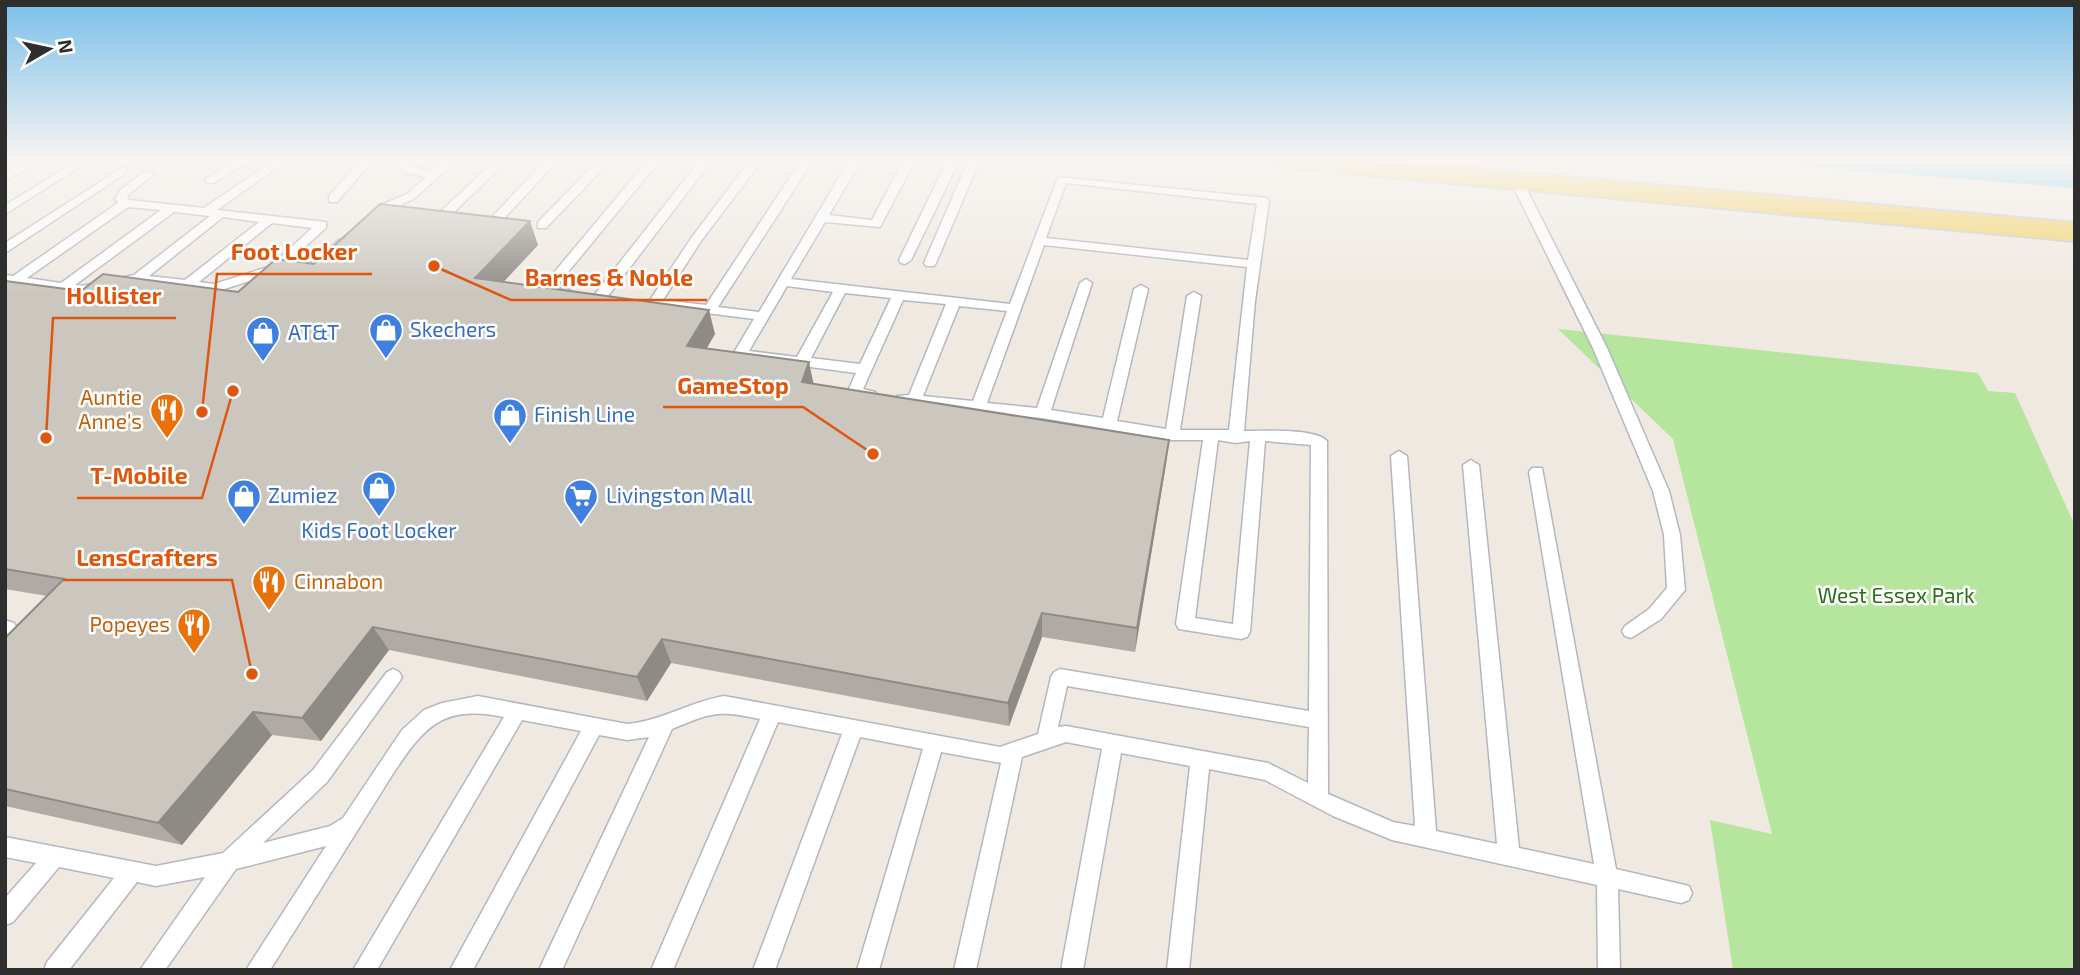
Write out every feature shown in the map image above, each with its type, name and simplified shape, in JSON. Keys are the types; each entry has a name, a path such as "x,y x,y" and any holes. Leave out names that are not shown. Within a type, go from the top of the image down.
{"main road":[{"path":"1789,204 2075,232"}],"lane":[{"path":"5,249 72,204"},
{"path":"11,280 125,204"},
{"path":"140,204 322,225 273,269"},
{"path":"206,212 216,204"},
{"path":"11,280 82,290 138,278 215,288 336,250 393,204"},
{"path":"446,214 456,204"},
{"path":"495,220 510,204"},
{"path":"542,225 562,204"},
{"path":"617,204 546,290 593,296 669,204"},
{"path":"723,204 648,303 762,316"},
{"path":"709,310 777,204"},
{"path":"829,204 740,354 864,369"},
{"path":"821,218 876,224 886,204"},
{"path":"905,260 932,204"},
{"path":"930,263 957,204"},
{"path":"979,405 1052,204"},
{"path":"1236,438 1262,204"},
{"path":"1528,204 1601,348 1661,491 1672,535 1676,590 1655,614 1631,631"},
{"path":"64,287 172,208"},
{"path":"138,278 220,214"},
{"path":"188,284 270,219"},
{"path":"1038,241 1254,264"},
{"path":"273,269 308,273"},
{"path":"783,282 1013,308"},
{"path":"1042,413 1086,282"},
{"path":"215,288 220,293 243,296"},
{"path":"802,361 841,289"},
{"path":"1109,424 1141,289"},
{"path":"899,295 854,393 1042,413 1172,435 1211,438 1286,436 1319,441 1318,799"},
{"path":"1172,435 1194,296"},
{"path":"914,400 954,302"},
{"path":"1211,438 1185,624 1241,632 1258,438"},
{"path":"1399,456 1426,839"},
{"path":"1471,465 1509,857"},
{"path":"1537,472 1607,878 1609,970"},
{"path":"5,627 8,628 5,636"},
{"path":"151,970 229,861 320,776 393,677"},
{"path":"1047,736 1060,677 1318,721"},
{"path":"257,970 411,732 431,716 458,706 478,704 647,732 704,705 724,704 1000,755 1013,753 1047,736 1066,734 1268,772 1318,799 1392,831 1681,893"},
{"path":"363,970 517,711"},
{"path":"662,970 772,713"},
{"path":"550,970 665,724"},
{"path":"461,970 594,725"},
{"path":"764,970 854,728"},
{"path":"868,970 934,743"},
{"path":"1072,970 1113,743"},
{"path":"965,970 1013,753"},
{"path":"1178,970 1200,759"},
{"path":"5,847 156,876 229,861 334,834 350,825"},
{"path":"5,915 54,858"},
{"path":"55,970 131,873"}],"green space":[{"name":"West Essex Park","path":"1558,329 1978,373 1988,391 2015,393 2075,526 2075,970 1733,970 1710,820 1772,834 1673,439"}],"building":[{"name":"Livingston Mall","path":"379,204 530,221 475,278 709,310 687,346 809,362 802,382 1169,440 1137,628 1042,613 1008,703 662,639 637,677 373,627 302,718 253,712 158,823 5,789 5,638 64,579 5,569 5,281 81,291 103,274 238,292 276,259 314,264"}],"place":[{"name":"Barnes & Noble","path":"434,266"},
{"name":"Skechers","path":"386,360"},
{"name":"AT&T","path":"263,363"},
{"name":"T-Mobile","path":"233,391"},
{"name":"Foot Locker","path":"202,412"},
{"name":"Hollister","path":"46,438"},
{"name":"Auntie Anne's","path":"167,440"},
{"name":"Finish Line","path":"510,445"},
{"name":"GameStop","path":"873,454"},
{"name":"Kids Foot Locker","path":"379,518"},
{"name":"Zumiez","path":"244,526"},
{"name":"Livingston Mall","path":"581,526"},
{"name":"Cinnabon","path":"269,612"},
{"name":"Popeyes","path":"194,655"},
{"name":"LensCrafters","path":"252,674"}]}
